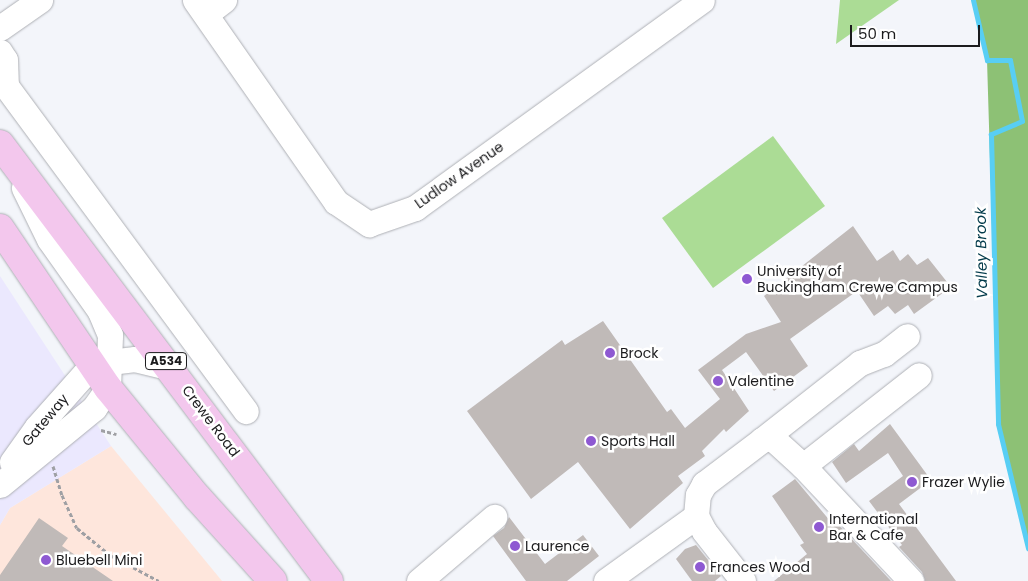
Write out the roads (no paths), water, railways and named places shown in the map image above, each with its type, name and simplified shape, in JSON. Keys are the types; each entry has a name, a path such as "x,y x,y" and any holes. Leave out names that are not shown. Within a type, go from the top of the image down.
{"main road":[{"name":"Crewe Road","path":"2,147 171,368 329,581"},
{"path":"0,228 101,362 108,388 196,497 273,581"}],"street":[{"path":"0,28 40,0"},
{"name":"Ludlow Avenue","path":"208,4 336,202 369,224 415,208 702,0"},
{"path":"0,52 5,60 6,86 246,411"},
{"path":"2,147 49,239 100,311 110,335 101,362 135,359 171,368"},
{"path":"743,581 704,531 696,516 698,495 704,484 860,363 884,354 907,336"},
{"name":"Gateway","path":"0,478 37,427 101,362"},
{"path":"803,466 919,375"},
{"name":"Gateway","path":"0,485 94,408 108,388"},
{"path":"762,440 771,437 778,442 911,581"},
{"path":"606,581 696,516"},
{"path":"419,581 494,517"}],"waterway":[{"name":"Valley Brook","path":"973,0 987,60 1010,60 1022,121 991,134 998,424 1028,548"}],"place":[{"name":"University of Buckingham Crewe Campus","path":"747,279"},
{"name":"Brock","path":"610,353"},
{"name":"Valentine","path":"718,381"},
{"name":"Sports Hall","path":"591,441"},
{"name":"Frazer Wylie","path":"912,482"},
{"name":"International Bar & Cafe","path":"819,527"},
{"name":"Laurence","path":"515,546"},
{"name":"Bluebell Mini","path":"46,560"},
{"name":"Frances Wood","path":"700,567"}]}
